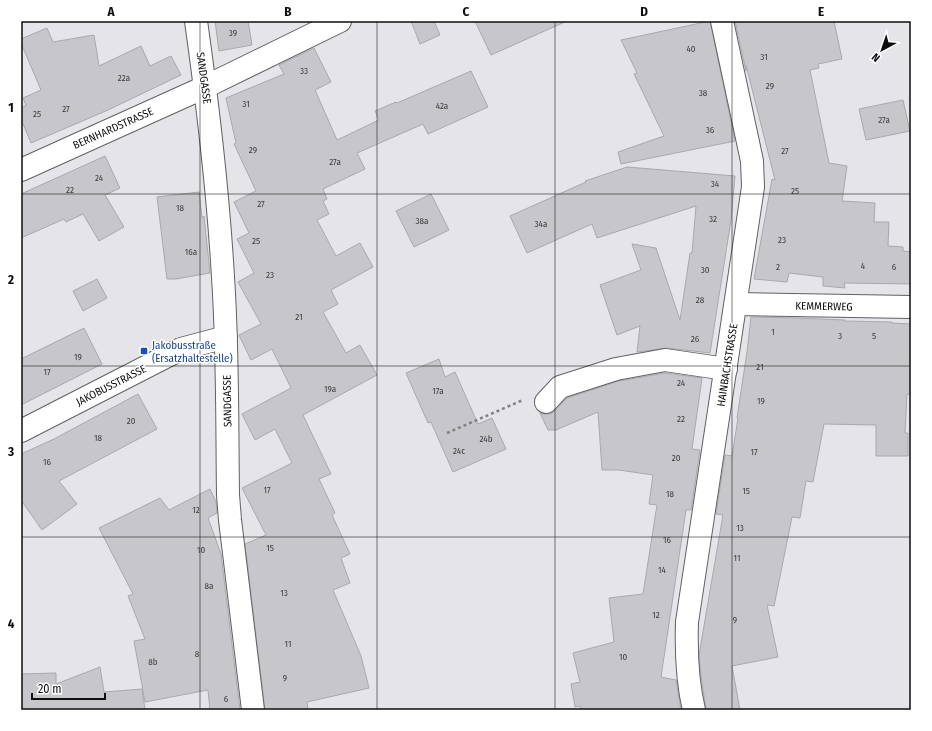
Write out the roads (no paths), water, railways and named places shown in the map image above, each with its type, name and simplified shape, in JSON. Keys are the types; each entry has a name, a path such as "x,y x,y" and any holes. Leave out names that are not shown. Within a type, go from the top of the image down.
{"street":[{"name":"SANDGASSE","path":"196,21 216,179 226,337 228,495 252,710"},
{"name":"BERNHARDSTRASSE","path":"21,170 205,87 340,21"},
{"name":"HAINBACHSTRASSE","path":"694,710 690,693 687,667 687,622 736,304 754,175 722,21"},
{"name":"KEMMERWEG","path":"736,304 911,307"},
{"name":"JAKOBUSSTRASSE","path":"21,431 181,349 226,337"},
{"path":"546,402 560,387 616,369 651,362 665,360 726,369"}],"place":[{"name":"Jakobusstraße (Ersatzhaltestelle)","path":"144,351"}]}
